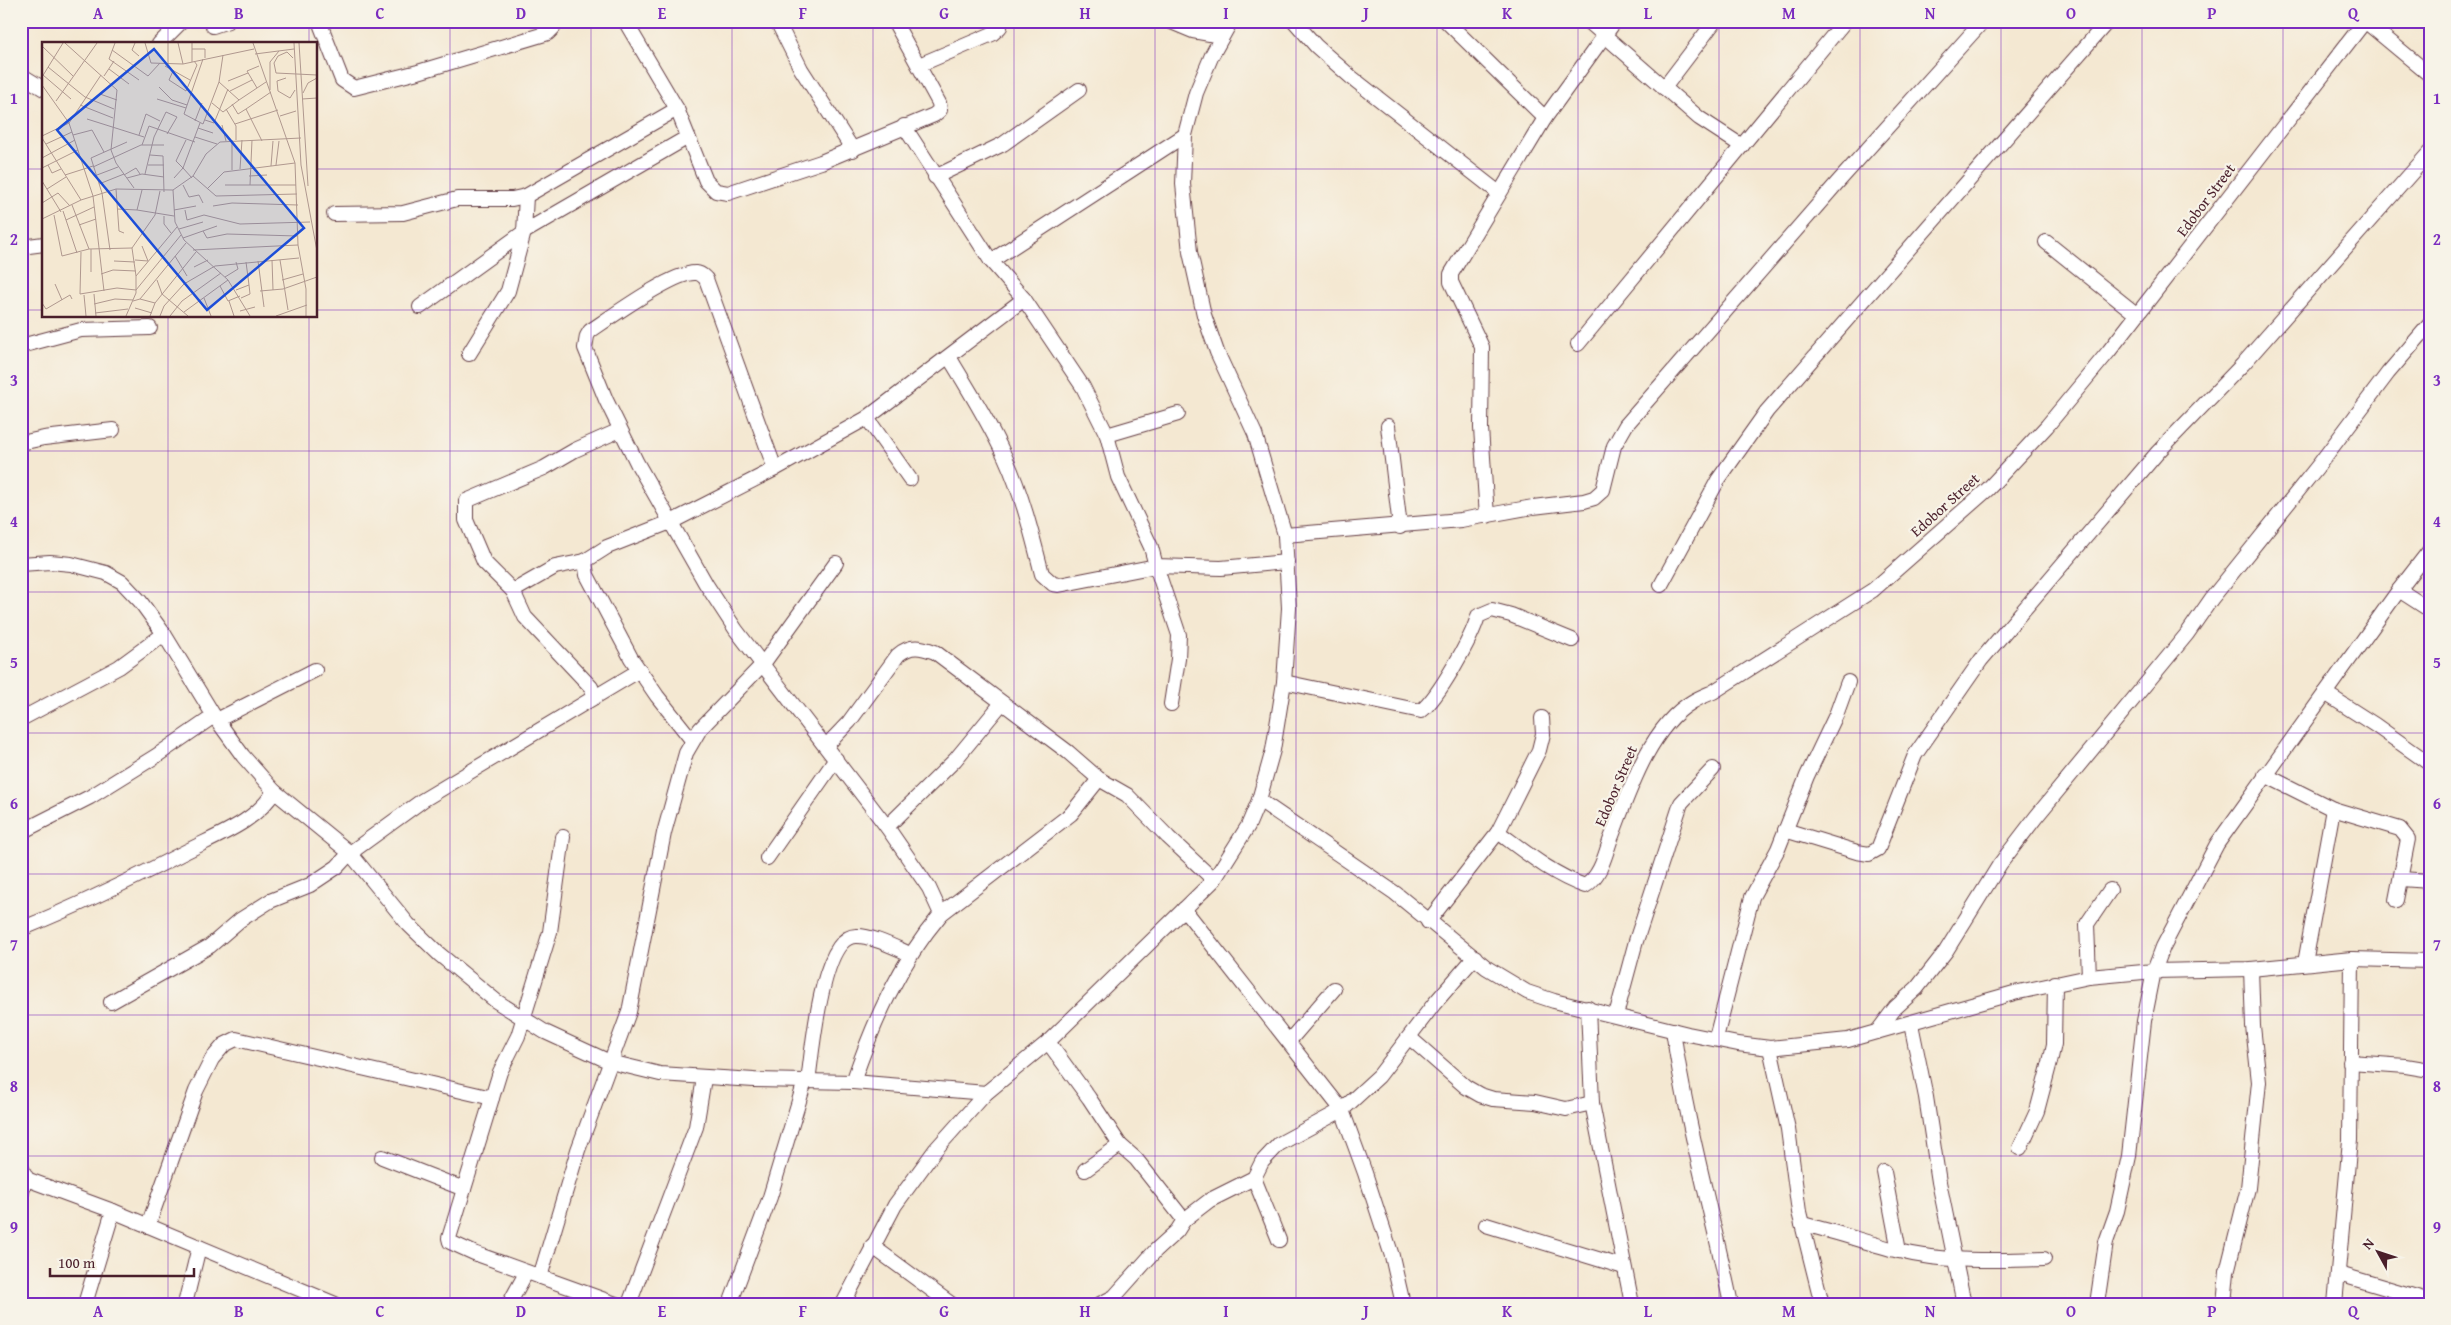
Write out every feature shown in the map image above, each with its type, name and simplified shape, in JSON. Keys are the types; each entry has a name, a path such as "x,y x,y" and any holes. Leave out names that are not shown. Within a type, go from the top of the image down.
{"street":[{"path":"161,42 182,21"},
{"path":"213,26 228,21"},
{"path":"319,21 342,80 354,88 418,72 548,33 553,28 555,21"},
{"path":"625,21 677,109 706,181 716,191 721,193 744,188 853,150 904,126 934,115 940,110 939,103 894,21"},
{"path":"777,21 801,69 853,150"},
{"path":"919,65 992,34 1000,26 1000,21"},
{"path":"1169,21 1193,31 1221,36"},
{"path":"843,1304 872,1246 907,1186 936,1149 986,1093 1048,1042 1214,880 1248,826 1260,800 1273,750 1284,682 1289,608 1285,535 1255,434 1217,352 1196,287 1186,220 1183,184 1184,135 1196,93 1221,36 1231,21"},
{"path":"1294,21 1316,46 1351,77 1499,193"},
{"path":"1446,21 1545,118"},
{"path":"1588,21 1709,126 1742,146"},
{"path":"1487,516 1481,428 1482,347 1451,282 1455,265 1545,118 1615,21"},
{"path":"1664,88 1715,21"},
{"path":"1578,344 1845,21"},
{"path":"1285,535 1400,527 1487,516 1533,507 1584,501 1600,493 1605,485 1614,446 1626,425 1850,169 1983,21"},
{"path":"1661,585 1718,480 1767,411 2108,21"},
{"path":"2365,21 2430,75"},
{"name":"Edobor Street","path":"1498,832 1536,859 1576,883 1585,886 1592,882 1603,861 1635,774 1652,744 1672,719 1691,702 1713,692 1873,590 1988,489 2047,426 2109,351 2365,21"},
{"path":"21,75 42,88"},
{"path":"935,177 1003,144 1080,90"},
{"path":"334,214 402,213 456,199 512,199 526,196 677,109"},
{"path":"904,126 935,177 991,260 1024,299 1083,387 1107,435 1118,477 1151,547 1179,635 1178,659 1171,704"},
{"path":"991,260 1184,135"},
{"path":"420,307 524,232 688,136"},
{"path":"1785,830 1857,852 1869,854 1878,849 1915,755 1981,660 2158,452 2243,364 2430,152"},
{"path":"469,354 508,290 524,232 526,196"},
{"path":"2046,242 2136,314"},
{"path":"21,247 42,244"},
{"path":"775,469 706,279 697,273 672,281 650,292 590,331 585,348 620,430 706,584 736,630 887,827 929,888 941,914"},
{"path":"513,591 556,567 585,561 608,547 672,522 775,469 867,418 1024,299"},
{"path":"1877,1032 1895,1008 1918,988 1946,951 2000,864 2187,634 2212,598 2318,466 2388,373 2430,324"},
{"path":"21,346 81,330 150,328"},
{"path":"949,357 986,418 1006,459 1027,514 1042,574 1047,580 1059,585 1156,566 1221,568 1287,562"},
{"path":"1107,435 1178,414"},
{"path":"867,418 910,478"},
{"path":"1388,426 1400,527"},
{"path":"21,443 44,438 113,430"},
{"path":"595,697 591,687 525,617 513,591 484,562 466,520 466,501 544,468 575,450 620,430"},
{"path":"2097,1304 2106,1242 2117,1210 2129,1156 2144,1021 2154,971 2163,947 2218,844 2265,775 2398,590 2430,550"},
{"path":"585,561 587,575 640,670 692,740"},
{"path":"21,564 50,562 70,564 106,573 122,582 131,590 164,634 216,718 243,756 274,791 350,853 408,924 434,950 496,1001 522,1018 610,1062 660,1074 704,1078 852,1082 986,1093"},
{"path":"540,1278 578,1150 629,1012 664,833 678,776 692,740 700,729 763,664 836,563"},
{"path":"2398,590 2430,610"},
{"path":"1284,682 1421,711 1439,692 1474,631 1478,616 1492,610 1511,615 1572,640"},
{"path":"21,719 119,667 164,634"},
{"path":"826,746 848,722 898,655 905,649 914,647 936,652 1068,752 1099,779 1127,795 1214,880"},
{"path":"21,832 90,797 216,718 315,670"},
{"path":"111,1002 210,946 240,920 270,900 310,885 337,868 350,853 423,800 640,670"},
{"path":"1716,1038 1752,896 1778,849 1807,776 1836,715 1848,682"},
{"path":"2325,693 2430,764"},
{"path":"887,827 955,760 1002,703"},
{"path":"1428,922 1498,832 1539,750 1543,734 1542,718"},
{"path":"767,858 836,759"},
{"path":"1616,1015 1636,941 1681,803 1713,770"},
{"path":"2265,775 2333,809 2400,829 2404,832 2408,839 2396,900"},
{"path":"852,1082 880,1012 910,954 941,914 1070,814 1099,779"},
{"path":"21,929 89,900 235,826 269,799 274,791"},
{"path":"1260,800 1395,893 1428,922 1487,968 1527,992 1554,1001 1672,1030 1770,1048 1848,1040 2055,983 2089,976 2154,971 2251,968 2352,959 2430,961"},
{"path":"2305,963 2333,809"},
{"path":"562,837 550,932 518,1036 500,1072 449,1238 450,1242 474,1253 616,1304"},
{"path":"2400,879 2430,881"},
{"path":"2089,976 2087,924 2110,890"},
{"path":"1184,909 1342,1110 1392,1256 1403,1304"},
{"path":"730,1304 770,1197 806,1082 824,982 837,948 845,939 856,936 882,942 910,954"},
{"path":"1100,1304 1114,1297 1156,1250 1177,1231 1184,1220 1210,1200 1254,1178 1262,1162 1278,1144 1342,1110 1379,1076 1410,1038 1434,1004 1475,957"},
{"path":"2335,1304 2350,1140 2352,959"},
{"path":"2224,1304 2227,1272 2248,1188 2260,1082 2253,1026 2251,968"},
{"path":"2020,1148 2037,1111 2052,1053 2055,983"},
{"path":"1289,1041 1334,990"},
{"path":"1588,1008 1592,1103 1632,1304"},
{"path":"1911,1024 1926,1097 1938,1182 1964,1304"},
{"path":"1672,1030 1680,1079 1731,1304"},
{"path":"1410,1038 1460,1082 1480,1095 1493,1099 1535,1102 1566,1109 1592,1103"},
{"path":"148,1226 196,1091 212,1059 224,1045 236,1039 492,1098"},
{"path":"1048,1042 1089,1098 1120,1146 1136,1159 1184,1220"},
{"path":"1770,1048 1788,1129 1802,1224 1822,1304"},
{"path":"2350,1062 2406,1066 2430,1070"},
{"path":"629,1304 696,1127 704,1078"},
{"path":"1085,1170 1120,1146"},
{"path":"382,1157 464,1189"},
{"path":"1884,1172 1899,1251"},
{"path":"21,1195 23,1174 199,1247 302,1297 335,1304"},
{"path":"1254,1178 1279,1240"},
{"path":"85,1304 113,1212"},
{"path":"1802,1224 1838,1231 1899,1251 1956,1260 2044,1259"},
{"path":"1486,1225 1624,1267"},
{"path":"872,1246 951,1304"},
{"path":"185,1304 199,1247"},
{"path":"509,1304 526,1272"},
{"path":"2339,1274 2430,1301"}]}
